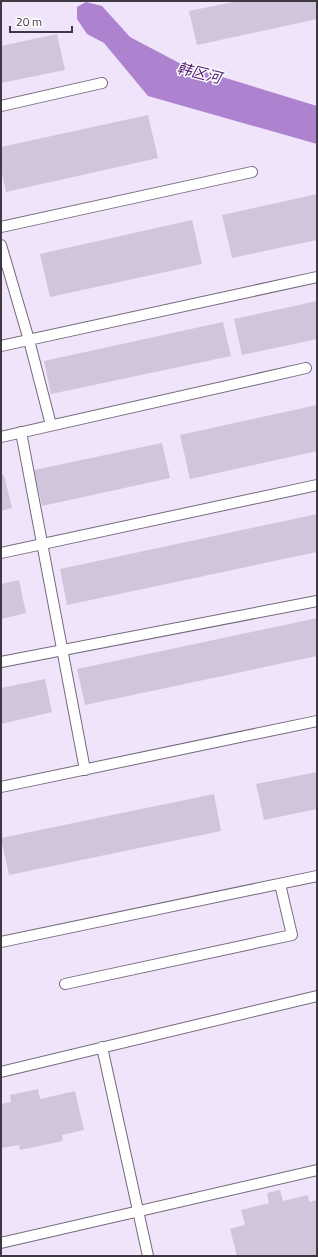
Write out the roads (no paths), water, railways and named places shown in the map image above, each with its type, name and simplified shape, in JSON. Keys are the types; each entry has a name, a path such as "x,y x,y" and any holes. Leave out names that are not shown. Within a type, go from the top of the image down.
{"lane":[{"path":"1,106 102,83"},
{"path":"1,227 252,172"},
{"path":"1,245 29,340 51,425"},
{"path":"1,346 317,277"},
{"path":"1,437 306,368"},
{"path":"22,432 85,770"},
{"path":"1,553 317,485"},
{"path":"1,662 317,601"},
{"path":"1,787 317,722"},
{"path":"1,942 317,876"},
{"path":"65,984 292,935 280,884"},
{"path":"1,1072 317,996"},
{"path":"102,1047 148,1256"},
{"path":"1,1243 317,1170"}],"water":[{"name":"韩区河","path":"86,2 102,6 130,37 183,65 317,106 317,144 148,96 104,43 87,34 77,19 77,7"}]}
